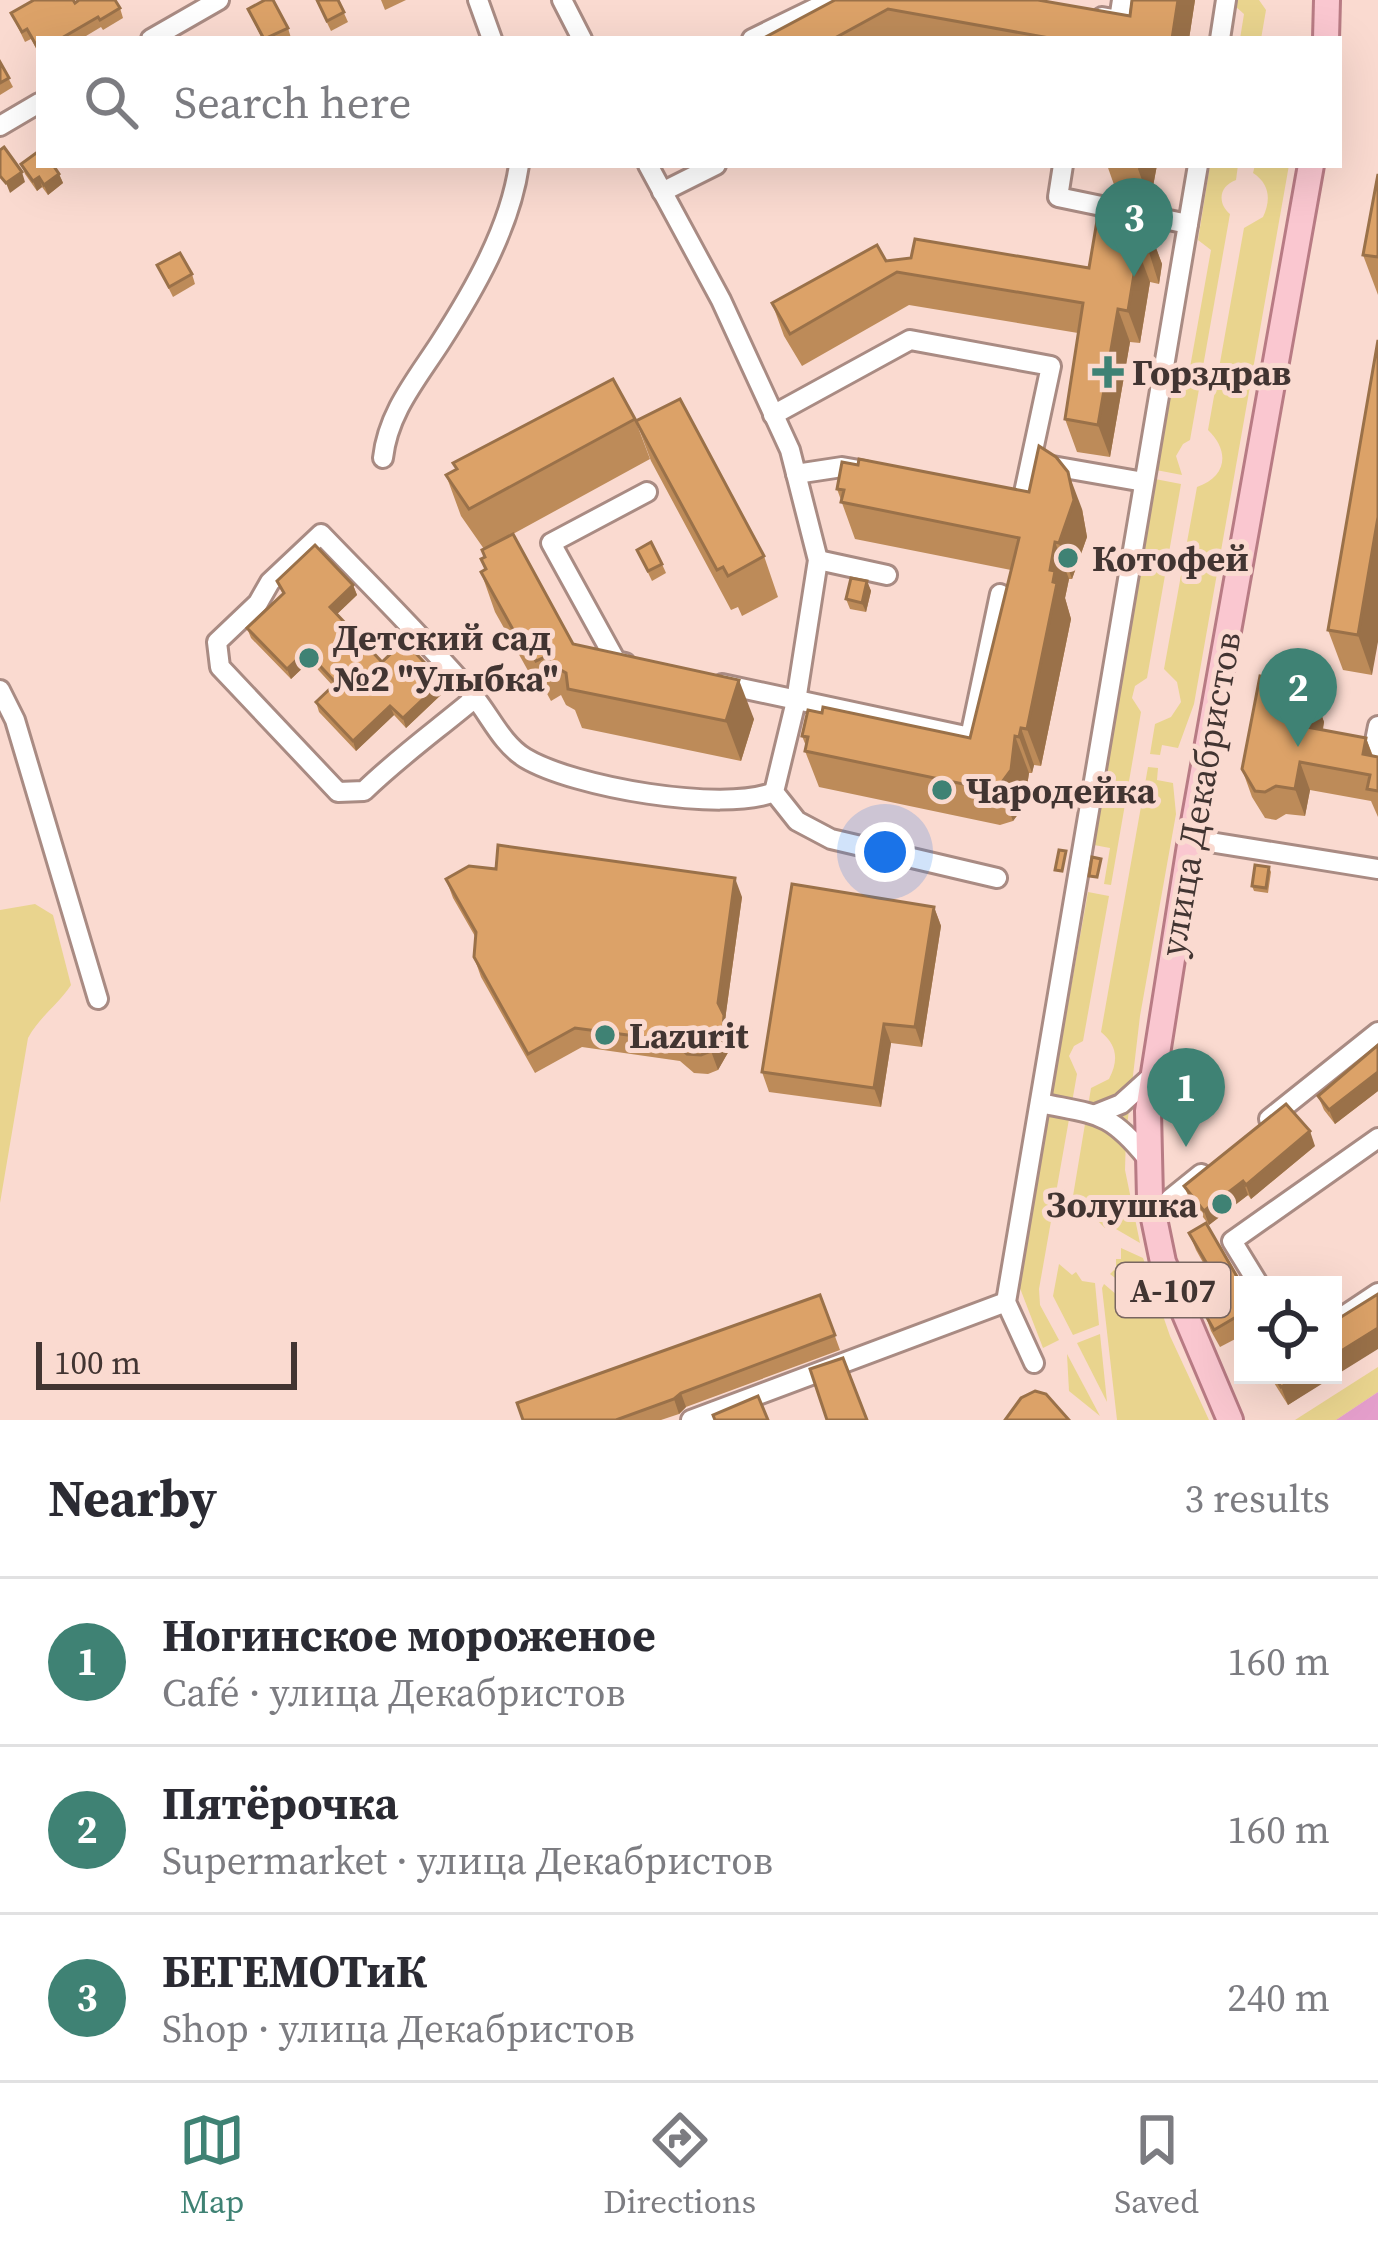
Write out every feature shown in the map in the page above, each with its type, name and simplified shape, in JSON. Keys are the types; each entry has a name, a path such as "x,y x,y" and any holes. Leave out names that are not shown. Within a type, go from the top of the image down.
{"main road":[{"path":"1326,36 1327,0"},
{"name":"улица Декабристов","path":"1228,1417 1163,1262 1147,1158 1152,1076 1310,168"}],"street":[{"path":"156,36 219,0"},
{"path":"478,0 491,36"},
{"path":"562,0 580,36"},
{"path":"758,36 832,0"},
{"path":"1077,12 1119,20 1122,0"},
{"path":"1220,36 1226,0"},
{"path":"0,126 36,106"},
{"path":"383,458 386,431 469,295 497,237 519,168"},
{"path":"650,168 721,301 773,415 796,474 818,560 796,701 774,792"},
{"path":"662,192 710,168"},
{"path":"1063,168 1058,197 1188,224"},
{"path":"1034,1363 1006,1302 1197,168"},
{"path":"773,415 910,340 1051,366 1022,502 1000,498"},
{"path":"1031,462 1144,482"},
{"path":"796,474 842,466 887,476"},
{"path":"639,666 616,661 551,543 647,492"},
{"path":"476,698 402,754 364,791 338,793 220,667 217,642 321,534 476,698 504,739 525,758 571,775 647,793 728,802 756,800 774,792"},
{"path":"818,560 887,575"},
{"path":"707,681 970,737 1000,594"},
{"path":"0,689 15,719 98,999"},
{"path":"1378,727 1374,746 1378,747"},
{"path":"774,792 797,821 831,839 997,878"},
{"path":"1191,838 1378,869"},
{"path":"1256,1130 1378,1033"},
{"path":"1096,1114 1121,1104 1152,1076"},
{"path":"1040,1103 1096,1114 1122,1127 1147,1158"},
{"path":"1253,1276 1232,1241 1378,1138"},
{"path":"1170,1198 1222,1157"},
{"path":"1342,1317 1378,1293"},
{"path":"691,1420 1006,1302"}],"shaded area":[{"path":"1236,0 1259,0 1266,10 1262,36 1240,36 1244,14 1235,6"},
{"path":"1210,168 1238,168 1236,180 1222,195 1230,214 1190,440 1176,456 1182,475 1156,470 1172,388 1189,373 1211,250 1198,240"},
{"path":"1254,168 1288,168 1194,704 1178,748 1162,745 1160,755 1150,754 1155,724 1171,717 1181,702 1177,682 1164,669 1197,487 1214,477 1222,463 1220,446 1208,430 1244,228 1263,217 1267,204 1266,187 1253,173"},
{"path":"1155,479 1181,484 1147,678 1135,686 1132,698 1141,712 1111,885 1104,884 1110,848 1094,845"},
{"path":"1148,767 1158,768 1157,780 1173,783 1176,814 1140,1016 1126,1135 1125,1170 1140,1243 1109,1225 1105,1228 1098,1221 1070,1214 1091,1088 1109,1079 1114,1065 1115,1053 1101,1032"},
{"path":"1088,892 1109,896 1083,1041 1069,1056 1077,1074 1039,1289 1040,1305 1059,1340 1043,1348 1018,1283"},
{"path":"35,904 53,915 71,985 28,1038 0,1203 0,910"},
{"path":"1121,1248 1143,1258 1170,1336 1209,1420 1117,1420 1102,1288 1104,1284 1124,1301 1133,1299 1132,1291 1110,1274 1116,1259 1121,1259"},
{"path":"1059,1264 1072,1275 1076,1272 1082,1281 1095,1283 1099,1325 1073,1335 1053,1296"},
{"path":"1100,1334 1107,1402 1077,1343"},
{"path":"1067,1354 1100,1416 1069,1391"},
{"path":"1378,1367 1378,1392 1336,1420 1295,1420"},
{"path":"1378,1392 1378,1420 1336,1420"}],"building":[{"path":"34,0 115,0 120,8 65,36 36,36 36,45 11,13"},
{"path":"273,0 288,28 262,36 248,9"},
{"path":"317,0 338,0 344,12 327,21"},
{"path":"835,0 1038,0 1130,16 1132,0 1178,0 1172,36 1038,36 888,9 838,36 768,36"},
{"path":"0,62 9,78 0,83"},
{"path":"4,147 22,172 6,183 0,176"},
{"path":"36,153 36,168 55,168 59,174 44,185 39,177 33,181 21,164"},
{"path":"1378,174 1378,257 1363,255"},
{"path":"1099,209 1144,216 1142,230 1150,232 1147,251 1138,250 1128,311 1118,309 1098,425 1065,419 1083,303 897,272 790,334 772,303 877,245 886,261 911,258 915,239 1089,268"},
{"path":"180,253 192,274 169,287 157,265"},
{"path":"1378,340 1378,517 1358,635 1328,630"},
{"path":"613,379 635,419 469,509 446,475 457,469 453,463"},
{"path":"680,399 764,556 728,576 723,567 717,570 636,421"},
{"path":"1039,446 1068,472 1074,500 1059,543 1055,542 1050,570 1055,571 1053,582 1057,583 1027,729 1021,728 1019,737 1015,736 1011,770 1000,785 987,789 805,751 808,737 802,736 808,710 822,713 823,707 970,738 1019,538 841,502 844,490 837,489 842,462 858,465 859,459 1029,492"},
{"path":"513,534 573,644 739,680 726,721 568,689 566,673 547,656 536,661 530,650 526,653 481,572 486,569 482,550"},
{"path":"651,542 662,564 648,571 637,550"},
{"path":"315,545 353,585 330,607 382,662 404,641 442,681 403,718 390,706 353,741 316,702 336,683 306,651 287,669 247,628 284,593 277,581"},
{"path":"851,578 867,581 862,603 846,599"},
{"path":"1260,676 1311,686 1309,694 1314,695 1307,727 1366,738 1363,754 1378,757 1378,791 1367,789 1370,775 1300,762 1295,789 1276,786 1255,791 1242,769"},
{"path":"498,845 735,878 718,1003 724,1015 723,1030 711,1051 687,1054 673,1041 575,1028 528,1054 474,957 476,932 446,879 469,866 496,869"},
{"path":"1059,850 1066,851 1062,871 1055,870"},
{"path":"1092,857 1101,859 1097,877 1089,876"},
{"path":"1255,865 1269,867 1266,888 1252,886"},
{"path":"792,884 934,907 915,1027 884,1024 874,1088 762,1072"},
{"path":"1378,1045 1378,1072 1329,1110 1318,1096"},
{"path":"1286,1104 1310,1131 1246,1185 1243,1181 1204,1211 1184,1186"},
{"path":"1206,1223 1237,1276 1234,1318 1214,1330 1205,1314 1228,1300 1189,1233"},
{"path":"1378,1294 1378,1328 1342,1350 1342,1316"},
{"path":"820,1295 835,1335 616,1420 523,1420 517,1403"},
{"path":"843,1358 867,1420 827,1420 810,1369"},
{"path":"1035,1391 1046,1394 1069,1420 1005,1420 1021,1398"},
{"path":"758,1396 768,1420 715,1420 713,1415"}],"place":[{"name":"БЕГЕМОТиК","path":"1134,277"},
{"name":"Горздрав","path":"1108,372"},
{"name":"Котофей","path":"1068,558"},
{"name":"Детский сад №2 \"Улыбка\"","path":"309,658"},
{"name":"Пятёрочка","path":"1298,747"},
{"name":"Чародейка","path":"942,790"},
{"name":"Lazurit","path":"605,1035"},
{"name":"Ногинское мороженое","path":"1186,1147"},
{"name":"Золушка","path":"1222,1204"}]}
